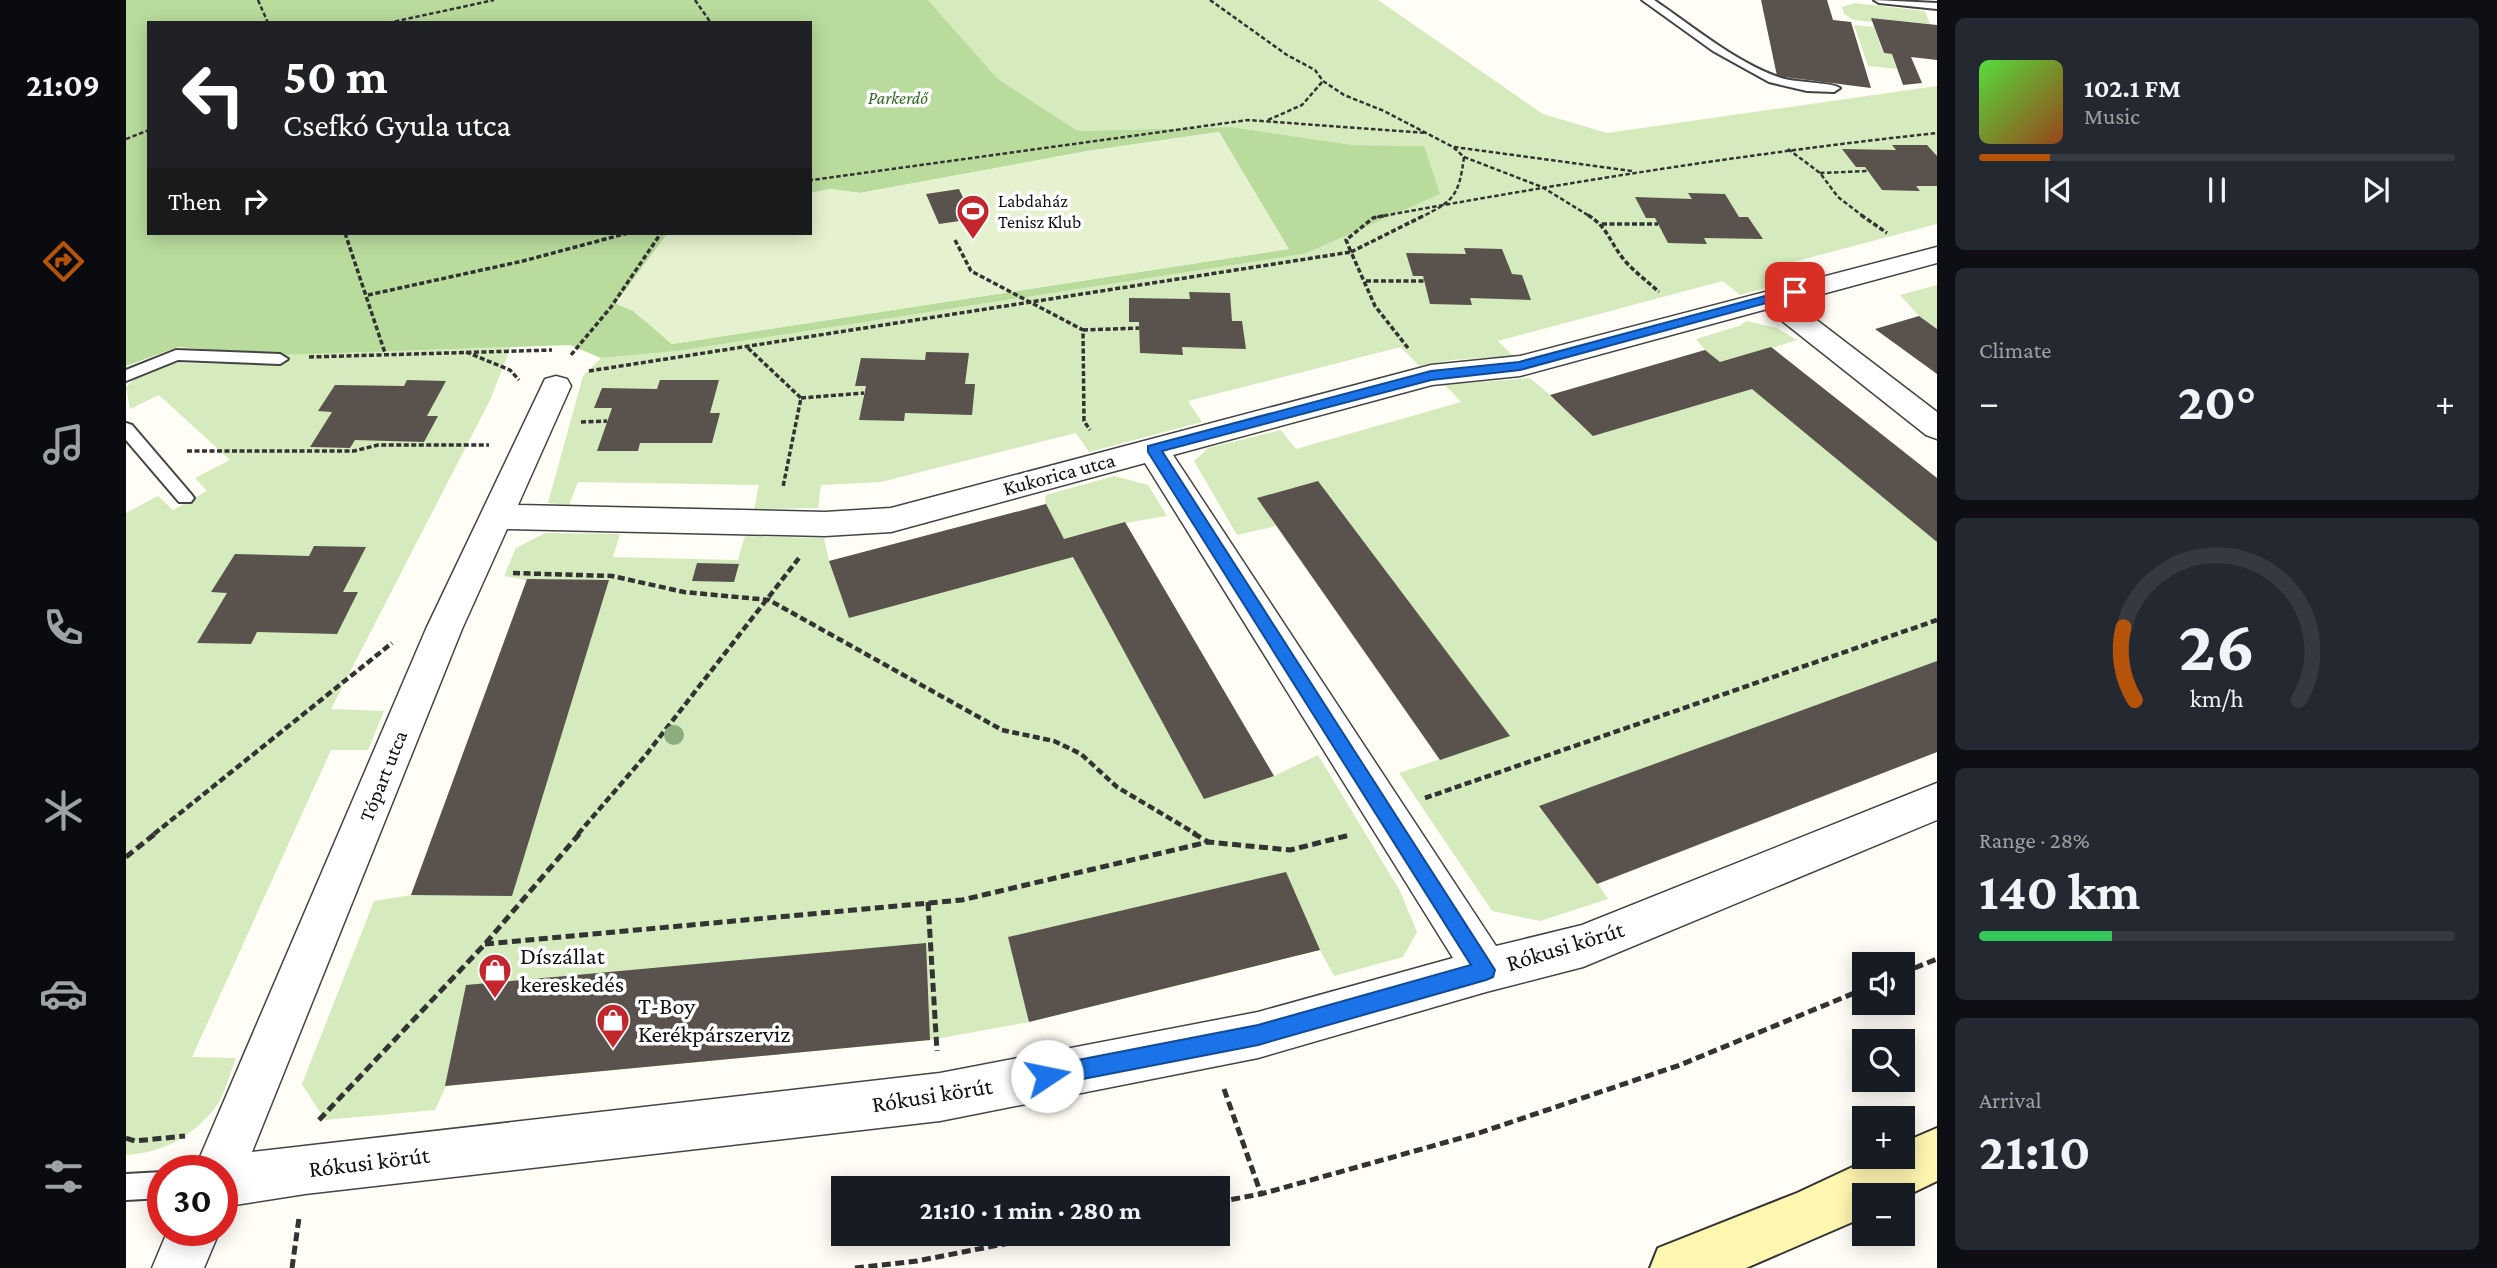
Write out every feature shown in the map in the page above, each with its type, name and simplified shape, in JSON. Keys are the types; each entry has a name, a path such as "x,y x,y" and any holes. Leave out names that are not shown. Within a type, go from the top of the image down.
{"main road":[{"path":"1678,1268 1812,1214 1937,1154"}],"street":[{"name":"Kukorica utca","path":"495,517 825,524 891,520 1431,375 1520,366 1937,255"},
{"path":"1770,298 1937,428"},
{"name":"Tópart utca","path":"226,1155 444,628 565,368"},
{"path":"1153,449 1486,970"},
{"name":"Rókusi körút","path":"238,1179 305,1169 940,1097 1258,1035 1486,970 1583,946 1937,801"},
{"path":"178,1268 187,1246"}],"lane":[{"path":"1647,0 1750,69 1793,86 1834,88"},
{"path":"1879,0 1937,6"},
{"path":"126,376 176,355 280,359"},
{"path":"126,429 185,498"},
{"path":"126,1187 147,1186"}],"path":[{"path":"258,0 267,21"},
{"path":"397,21 494,0"},
{"path":"695,0 710,21"},
{"path":"1210,0 1286,55 1315,70 1323,81 1344,95 1384,111 1453,147 1464,157 1542,187 1602,224 1658,224"},
{"path":"1264,121 1302,105 1323,81"},
{"path":"812,180 1234,122 1264,121 1426,133"},
{"path":"126,139 147,132"},
{"path":"1431,375 1375,306 1346,240 1373,218 1638,171 1788,149 1937,132"},
{"path":"1453,147 1638,171"},
{"path":"1788,149 1819,173 1838,197 1887,233"},
{"path":"461,351 510,370 523,385 565,368 748,347 1351,252 1448,204 1461,181 1464,157"},
{"path":"1819,173 1868,171"},
{"path":"1602,224 1613,246 1627,263 1659,292"},
{"path":"346,235 368,295 385,353"},
{"path":"368,295 523,261 620,235"},
{"path":"565,368 661,235"},
{"path":"955,240 971,271 1083,331 1139,328"},
{"path":"1366,281 1424,281"},
{"path":"1083,331 1084,421 1109,461"},
{"path":"748,347 801,398 864,393"},
{"path":"280,359 461,351 565,368"},
{"path":"780,523 785,475 801,398"},
{"path":"145,450 354,451 378,445 528,446"},
{"path":"318,1121 485,944 645,756 769,600 825,524"},
{"path":"470,573 612,576 684,592 769,600 1002,730 1054,741 1081,754 1117,787 1208,842"},
{"path":"485,944 962,901 1208,842 1290,850 1391,824 1421,799 1937,620"},
{"path":"126,858 407,631 444,628"},
{"path":"928,902 940,1097"},
{"path":"1915,968 1937,959"},
{"path":"1230,1200 1261,1194 1479,1133 1680,1065 1852,994"},
{"path":"1208,1044 1261,1194"},
{"path":"855,1268 917,1261 994,1246"}],"green space":[{"name":"Parkerdő","path":"126,0 928,0 998,79 1078,131 1232,127 1353,145 1424,146 1440,194 1304,254 678,351 601,358 570,345 284,355 178,347 126,366"},
{"path":"928,0 1378,0 1543,114 1607,133 1937,86 1937,224 1778,266 1796,280 1740,295 1723,281 1498,341 1513,356 1451,360 1419,366 1401,347 1188,401 1202,422 1089,452 1076,433 881,482 821,485 818,508 754,509 759,485 578,482 569,505 548,503 583,376 601,358 678,351 1304,254 1424,146 1353,145 1232,127 1078,131 998,79"},
{"path":"1854,3 1925,11 1930,24 1872,18 1873,22 1854,20 1844,14 1842,7"},
{"path":"1854,25 1874,27 1883,53 1892,54 1897,69 1868,66"},
{"name":"Labdaház Tenisz Klub","path":"1219,132 1289,249 672,344 633,311 616,304 667,235 812,235 812,193 831,189 860,193 1088,151"},
{"path":"1937,285 1937,329 1919,316 1900,295"},
{"path":"1746,321 1777,328 1797,340 1772,348 1937,478 1937,752 1598,884 1608,899 1540,921 1492,911 1399,773 1440,759 1276,526 1237,535 1194,461 1208,448 1281,430 1296,449 1461,402 1445,385 1530,378 1550,395 1705,350 1696,339 1739,326"},
{"path":"511,347 490,400 331,709 384,711 368,750 331,750 192,1057 236,1058 222,1097 206,1118 175,1142 152,1151 126,1155 126,513 158,496 173,510 207,491 195,478 230,460 159,395 130,409 126,387 142,373 170,363 263,364 284,355"},
{"path":"1114,476 1148,485 1167,516 1125,523 1274,776 1318,755 1400,891 1417,932 1403,957 1334,976 1320,950 1029,1022 930,1040 446,1086 435,1110 325,1120 302,1084 374,901 411,895 527,580 504,576 516,548 545,533 620,534 613,557 738,560 745,536 824,538 829,561 1045,505 1046,495"}],"building":[{"path":"1761,0 1827,0 1833,20 1851,22 1871,88 1777,76"},
{"path":"1871,18 1937,25 1937,60 1911,57 1922,83 1903,85 1892,54 1884,53"},
{"path":"1892,145 1927,145 1937,156 1937,186 1916,186 1920,191 1882,190 1865,167 1856,167 1842,149 1896,150"},
{"path":"959,189 973,219 939,224 926,194"},
{"path":"1688,193 1725,194 1739,217 1748,217 1763,239 1704,238 1707,244 1668,243 1655,218 1646,218 1635,197 1692,199"},
{"path":"1464,248 1502,249 1512,274 1522,275 1531,300 1470,298 1472,305 1430,304 1423,276 1413,276 1406,253 1466,254"},
{"path":"1189,292 1230,293 1232,321 1242,321 1246,349 1182,347 1183,355 1140,353 1139,322 1129,322 1129,298 1190,299"},
{"path":"1919,316 1937,329 1937,374 1875,329"},
{"path":"1771,347 1937,478 1937,542 1752,389 1593,436 1550,395 1705,350 1720,362"},
{"path":"926,352 969,353 965,384 975,384 972,415 905,413 904,421 859,420 866,386 855,386 861,358 925,360"},
{"path":"407,380 446,381 427,416 438,416 424,442 355,440 350,448 310,447 332,412 318,411 335,385 404,386"},
{"path":"660,380 719,380 710,413 720,413 712,443 640,443 638,451 597,451 612,408 594,408 602,388 657,389"},
{"path":"1318,481 1510,736 1440,760 1257,498"},
{"path":"1046,504 1064,539 1125,522 1274,776 1204,799 1073,557 849,618 829,561"},
{"path":"314,546 366,547 343,592 358,592 337,634 257,632 251,644 197,643 227,593 211,592 235,554 309,556"},
{"path":"697,563 739,564 734,582 692,581"},
{"path":"527,579 609,580 512,896 411,895"},
{"path":"1937,661 1937,752 1597,884 1539,806"},
{"path":"1286,872 1320,950 1029,1022 1008,937"},
{"path":"926,943 930,1040 445,1086 466,985"}],"place":[{"name":"Labdaház Tenisz Klub","path":"973,241"},
{"name":"Díszállat kereskedés","path":"495,1000"},
{"name":"T-Boy Kerékpárszerviz","path":"613,1050"}],"route":[{"path":"1047,1076 1258,1035 1486,970 1153,449 1431,375 1520,366 1795,292"}]}
